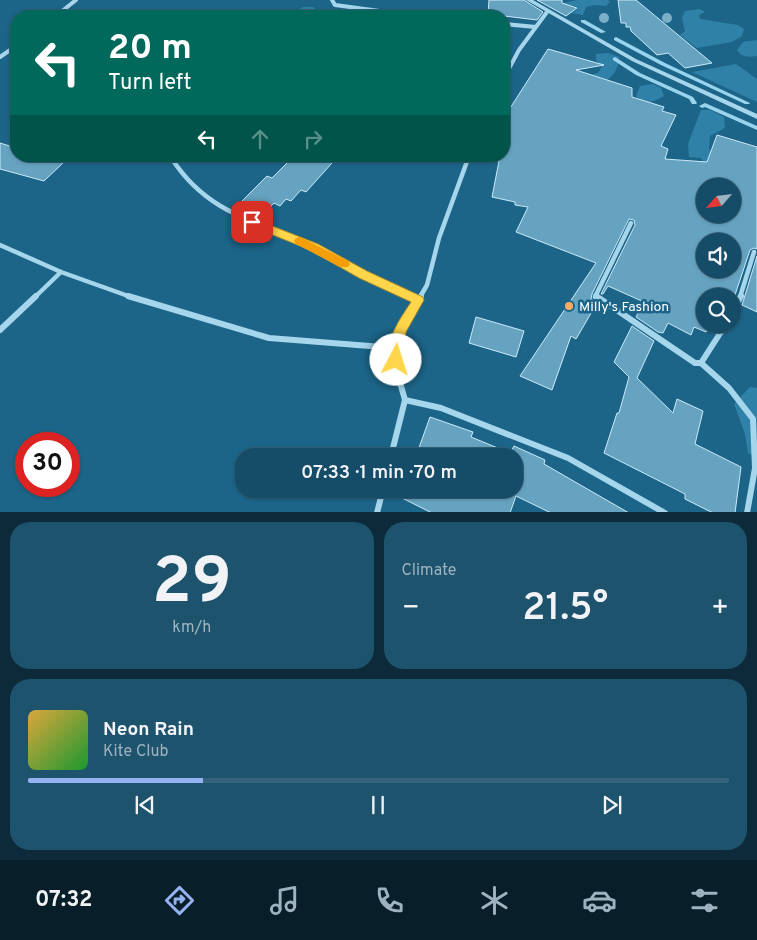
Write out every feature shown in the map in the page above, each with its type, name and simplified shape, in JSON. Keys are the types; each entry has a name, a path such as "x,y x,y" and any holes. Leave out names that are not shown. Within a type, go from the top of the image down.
{"street":[{"path":"64,10 76,0"},
{"path":"332,0 335,5 372,10"},
{"path":"529,0 634,60 757,118"},
{"path":"510,68 547,12"},
{"path":"510,25 536,27"},
{"path":"174,162 193,188 214,203 252,222 314,247 363,274 418,300"},
{"path":"393,448 405,400 397,372 395,348 400,331 427,285 439,238 467,162"},
{"path":"631,223 595,297 695,363 701,363 729,388 753,419 755,468 747,512"},
{"path":"0,245 61,272 131,297 269,338 395,348"},
{"path":"741,294 754,252"},
{"path":"0,330 61,272"},
{"path":"701,363 720,333"},
{"path":"405,400 441,408 568,458 665,512"},
{"path":"378,512 381,498"}],"shaded area":[{"path":"577,0 608,0 610,2 606,6 594,5 586,7 583,15 571,13 576,11 578,7 564,6 563,3"},
{"path":"303,7 313,7 317,10 298,10"},
{"path":"700,9 705,12 699,15 700,19 738,25 744,29 742,36 732,42 697,48 680,35 685,31 682,18 685,11"},
{"path":"757,40 757,56 743,56 737,50 743,42"},
{"path":"608,53 619,57 615,72 605,83 582,77 598,73 602,66 596,60 596,54"},
{"path":"736,64 757,79 757,102 692,72"},
{"path":"653,84 661,88 664,96 657,100 646,102 636,96 640,86"},
{"path":"701,110 710,110 724,117 725,128 710,136 709,149 723,160 709,169 701,158 689,157 688,144"},
{"path":"750,387 757,388 757,458 748,453 745,434 734,404"}],"building":[{"path":"489,0 524,0 543,12 537,20 510,17 510,10 488,10"},
{"path":"537,0 562,0 562,3 577,8 566,16"},
{"path":"618,0 636,0 712,63 685,68 668,53 657,55 631,31 630,27 626,27 626,23 621,23"},
{"path":"548,49 604,65 576,70 632,88 632,97 664,107 662,111 676,115 661,146 668,149 665,159 707,162 717,135 757,147 757,249 750,250 741,277 741,233 696,233 696,278 741,278 737,288 696,288 696,328 694,327 691,335 668,323 663,333 658,332 636,317 644,302 608,286 603,294 601,294 635,225 634,220 629,219 592,294 591,299 597,303 576,339 571,336 552,390 520,376 596,263 516,232 528,207 515,205 515,202 492,197 499,162 510,162 510,108"},
{"path":"0,143 10,146 10,162 64,162 44,181 0,169"},
{"path":"288,162 332,163 306,192 301,190 291,201 286,199 280,206 274,203 265,212 241,202 267,176 272,178"},
{"path":"757,256 757,312 742,305"},
{"path":"476,317 524,331 516,357 469,343"},
{"path":"632,326 654,341 637,378 673,413 677,399 703,411 695,444 741,467 735,512 711,512 685,499 685,494 604,453 617,413 619,413 629,377 614,362"},
{"path":"430,417 473,432 471,437 498,448 419,448"},
{"path":"523,450 545,460 544,464 627,512 549,512 520,498 523,498"},
{"path":"402,498 515,498 510,512 430,512"}],"waterway":[{"path":"583,21 603,32"},
{"path":"616,39 663,64 747,103"},
{"path":"615,59 638,74 691,98 694,103"},
{"path":"702,106 705,105 757,128"}],"slow traffic":[{"path":"300,241 344,264"}],"place":[{"name":"Milly's Fashion","path":"569,306"}],"route":[{"path":"252,222 314,247 363,274 418,300 400,331 395,348 396,360"}]}
